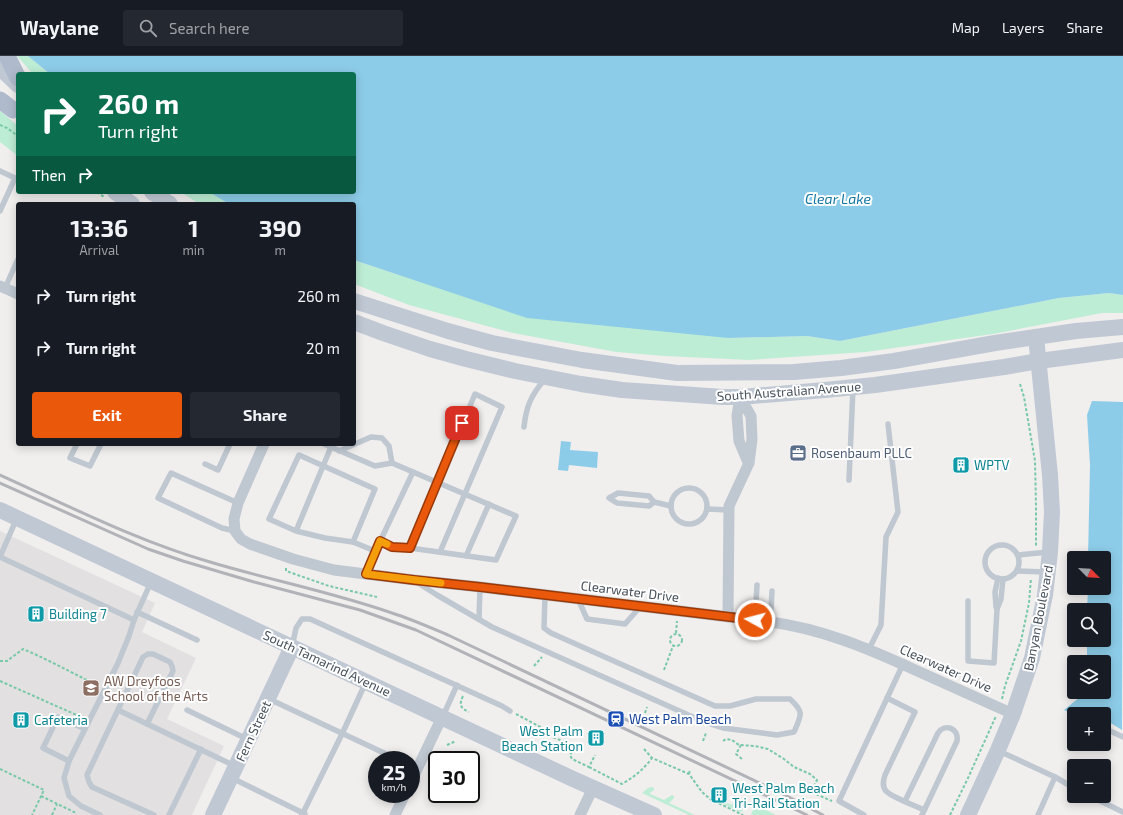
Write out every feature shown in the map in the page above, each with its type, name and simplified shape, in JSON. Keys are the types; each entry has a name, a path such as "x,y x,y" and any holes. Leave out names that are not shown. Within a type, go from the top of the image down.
{"main road":[{"path":"7,56 16,74"},
{"path":"0,68 16,83"},
{"path":"0,96 10,108"},
{"path":"118,194 129,202"},
{"path":"155,194 167,202"},
{"name":"South Australian Avenue","path":"356,302 448,331 492,343 596,362 677,373 794,372 841,368 1076,331 1123,327"},
{"name":"South Australian Avenue","path":"356,323 390,336 466,359 515,371 581,384 648,393 740,397 853,387 1123,350"},
{"name":"Banyan Boulevard","path":"968,815 1013,714 1032,658 1045,595 1050,552 1052,512 1050,474 1036,337"},
{"path":"740,397 743,373"},
{"name":"South Tamarind Avenue","path":"0,510 593,788 654,815"},
{"name":"Fern Street","path":"213,815 292,647"}],"street":[{"path":"2,287 16,293"},
{"path":"728,617 729,506 749,463 752,439 750,416 740,397"},
{"path":"235,531 234,519 238,503 263,446"},
{"name":"Clearwater Drive","path":"235,531 241,539 250,544 334,570 772,622 814,630 869,649 1013,714"},
{"path":"420,756 442,717"},
{"path":"580,815 593,788"},
{"path":"396,815 402,803"}],"lane":[{"path":"0,172 15,178 0,211"},
{"path":"2,287 16,262"},
{"path":"524,427 525,412 532,396 547,377"},
{"path":"849,480 853,387"},
{"path":"410,548 475,394 502,407 440,552"},
{"path":"869,649 882,625 886,537 898,512 888,424"},
{"path":"356,444 371,437 382,438 389,446 392,463"},
{"path":"76,446 70,458 90,466 100,446"},
{"path":"205,464 218,470 229,446"},
{"path":"339,451 350,446"},
{"path":"296,531 331,447 375,466 392,463 516,516 496,560 410,548 392,547 380,541"},
{"path":"353,542 375,489 298,456 269,520 296,531 325,538 353,542 376,551"},
{"path":"366,574 413,472"},
{"path":"235,531 222,528 158,498 171,473 238,503"},
{"path":"691,487 702,492 706,497 708,503 707,509 705,515 701,519 690,524 685,523 679,521 672,512 672,500 679,490 691,487"},
{"path":"654,502 649,506 617,503 609,498 618,493 649,496 654,502 671,506"},
{"path":"631,494 631,504"},
{"path":"466,556 489,504"},
{"path":"707,509 729,510"},
{"path":"17,518 0,557 134,620"},
{"path":"999,545 1005,545 1015,550 1019,560 1019,566 1016,571 1008,578 992,576 988,572 985,561 989,550 999,545"},
{"path":"1018,555 1050,552"},
{"path":"1016,571 1048,572"},
{"path":"968,601 968,661 994,662 997,609 995,592 1000,578"},
{"path":"414,580 492,627 704,722 723,728 777,736 794,732 801,715 800,708 790,699 756,700 730,706 715,706 551,634 544,628 545,595"},
{"path":"100,815 81,806 69,796 64,778 69,761 126,643 137,612 152,581"},
{"path":"755,620 757,585"},
{"path":"479,619 480,587"},
{"path":"772,591 772,622"},
{"path":"578,599 587,619 625,624 640,606"},
{"path":"137,612 196,640"},
{"path":"292,647 296,628 302,620 310,619 466,689 510,711"},
{"path":"147,724 173,670 170,662 153,654 148,654 143,657 88,775 88,782 92,787 154,815"},
{"path":"864,815 839,801 903,664"},
{"path":"118,710 201,749 233,772 304,814 366,681"},
{"path":"442,717 457,685"},
{"path":"887,698 915,712 883,779 883,784 886,792 905,801 923,813 957,741 957,734 952,729 946,728 938,733 905,801"},
{"path":"268,699 379,751"},
{"path":"187,710 249,740"},
{"path":"69,761 43,748 58,717 85,729"},
{"path":"1111,731 1123,737"},
{"path":"169,815 201,749"},
{"path":"998,750 1067,784"},
{"path":"1038,815 1055,777"},
{"path":"1104,803 1123,812"}],"path":[{"path":"0,125 16,135"},
{"path":"1020,384 1024,397 1034,462 1036,541"},
{"path":"286,568 286,571 329,586 352,590 377,597"},
{"path":"1003,698 1005,686 1021,641 1029,603 1031,577"},
{"path":"676,634 678,621"},
{"path":"673,646 679,646 683,641 682,637 676,634"},
{"path":"673,646 670,643 670,638 672,635 676,634"},
{"path":"664,670 673,646"},
{"path":"0,661 7,661 23,649 53,662 59,667 97,685"},
{"path":"534,666 542,656"},
{"path":"0,681 82,718"},
{"path":"466,689 460,703 463,710 469,712"},
{"path":"645,713 647,707"},
{"path":"510,711 548,731 550,736 575,746 570,754 572,759 622,784 635,776 652,758"},
{"path":"950,815 994,719"},
{"path":"703,741 706,733"},
{"path":"723,741 726,739 732,740 739,745 768,749 794,767 810,774 817,780 811,792 834,802 839,801"},
{"path":"447,745 456,741"},
{"path":"740,745 736,755 742,759"},
{"path":"644,749 652,758 689,774 702,792 710,799 743,815"},
{"path":"589,767 595,755"},
{"path":"0,770 44,790 32,815"},
{"path":"689,774 690,770"},
{"path":"715,801 720,790 726,793"},
{"path":"41,796 81,815"},
{"path":"52,815 57,804"}],"shaded area":[{"name":"AW Dreyfoos School of the Arts","path":"0,531 155,603 142,632 196,658 167,719 224,746 192,815 0,815"}],"green space":[{"path":"17,56 28,56 48,72 31,72"},
{"path":"0,111 16,124 16,154 0,142"},
{"path":"184,194 212,194 226,202 196,202"},
{"path":"356,261 408,278 728,338 807,336 840,341 1059,298 1109,293 1123,295 1123,313 1102,313 993,334 866,352 749,360 616,352 513,333 409,305 356,285"},
{"path":"652,787 654,790 650,794 664,800 672,795 674,798 669,803 695,815 689,815 642,793 648,788"},
{"path":"736,796 746,801 742,811 740,812 718,801 732,805"},
{"path":"755,805 776,815 751,815"}],"water":[{"name":"Clear Lake","path":"28,56 1123,56 1123,295 1109,293 1059,298 840,341 807,336 728,338 527,318 356,261 356,202 226,202 212,194 356,194 356,72 48,72"},
{"path":"1092,401 1123,402 1122,730 1111,723 1111,707 1068,707 1077,699 1111,699 1111,655 1087,655 1087,647 1111,647 1111,603 1087,603 1088,595 1111,595 1111,551 1088,551 1090,465 1087,415"},
{"path":"561,441 571,442 570,450 598,452 597,468 569,465 568,471 558,470"}],"railway":[{"path":"0,475 104,522 183,554 347,599 399,615 427,626 787,796 823,815"},
{"path":"0,483 148,549 254,582 360,610 416,630 807,815"}],"slow traffic":[{"path":"387,544 380,541 366,574 441,583"}],"place":[{"name":"Rosenbaum PLLC","path":"798,453"},
{"name":"WPTV","path":"961,465"},
{"name":"Building 7","path":"36,614"},
{"name":"AW Dreyfoos School of the Arts","path":"91,688"},
{"name":"West Palm Beach","path":"616,719"},
{"name":"Cafeteria","path":"21,720"},
{"name":"West Palm Beach Station","path":"596,738"},
{"name":"West Palm Beach Tri-Rail Station","path":"719,795"}],"route":[{"path":"462,423 410,548 392,547 380,541 366,574 755,620"}]}
